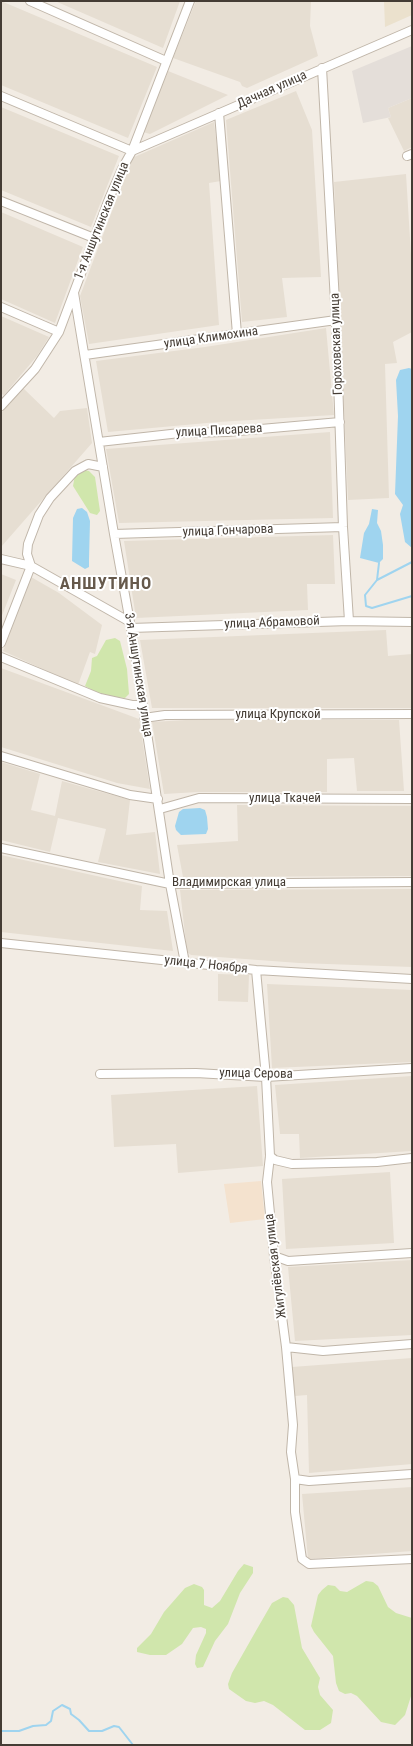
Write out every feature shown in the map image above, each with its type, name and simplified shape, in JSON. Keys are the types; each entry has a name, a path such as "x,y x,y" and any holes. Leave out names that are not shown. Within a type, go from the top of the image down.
{"street":[{"path":"30,1 166,61"},
{"name":"1-я Аншутинская улица","path":"2,404 35,369 59,332 94,238 122,169 132,151 190,1"},
{"name":"Дачная улица","path":"132,151 412,30"},
{"name":"Гороховская улица","path":"322,68 336,320 343,527 349,620"},
{"path":"1,96 132,151"},
{"path":"219,113 237,334"},
{"path":"1,201 94,238"},
{"name":"3-я Аншутинская улица","path":"74,293 114,534 131,625 170,884 185,963"},
{"path":"1,307 59,332"},
{"name":"улица Климохина","path":"85,355 336,320"},
{"name":"улица Писарева","path":"99,442 180,433 227,432 340,422"},
{"path":"1,643 31,566 27,554 28,544 39,515 50,498 82,466 88,464 103,467"},
{"name":"улица Гончарова","path":"114,534 343,527"},
{"path":"1,559 31,566 131,625"},
{"name":"улица Абрамовой","path":"131,625 349,620 412,622"},
{"path":"1,657 100,698 132,705 143,705"},
{"name":"улица Крупской","path":"144,718 172,715 412,714"},
{"path":"1,756 130,795 158,799"},
{"name":"улица Ткачей","path":"160,810 199,798 412,799"},
{"name":"Владимирская улица","path":"1,848 170,884 412,882"},
{"name":"улица 7 Ноября","path":"1,943 256,970 412,979"},
{"name":"Жигулёвская улица","path":"256,970 266,1077 270,1156 267,1182 274,1256 286,1347 293,1425 291,1452 295,1479 295,1512 304,1562 309,1564 412,1559"},
{"name":"улица Серова","path":"100,1074 196,1073 266,1077 412,1068"},
{"path":"270,1156 275,1160 292,1164 377,1162 412,1158"},
{"path":"274,1256 288,1261 412,1253"},
{"path":"286,1347 322,1351 412,1344"},
{"path":"295,1479 308,1481 412,1474"}],"shaded area":[{"path":"1,1 157,67 128,138 1,85"},
{"path":"55,1 180,1 163,48"},
{"path":"196,1 311,1 310,26 318,56 247,88 242,86 240,82 173,58"},
{"path":"384,1 412,1 412,15 385,27"},
{"path":"412,46 412,98 388,108 391,117 363,123 352,71"},
{"path":"168,71 228,95 150,134 143,132"},
{"path":"296,91 312,130 321,277 282,278 287,317 242,322 226,120"},
{"path":"412,98 412,147 404,151 388,118 391,117 388,108"},
{"path":"1,107 119,156 91,227 1,190"},
{"path":"214,122 221,181 209,183 219,325 89,344 80,296 132,158"},
{"path":"406,174 412,271 412,332 393,342 397,363 385,364 389,498 348,500 334,182"},
{"path":"1,212 83,247 55,323 1,299"},
{"path":"1,316 49,337 37,356 4,395 1,394"},
{"path":"326,328 334,415 218,422 108,432 96,361 205,347"},
{"path":"23,388 54,418 60,411 87,408 92,443 1,547 1,413"},
{"path":"330,432 333,518 119,523 106,449"},
{"path":"333,535 335,584 307,584 308,610 136,618 124,541"},
{"path":"1,574 16,580 1,618"},
{"path":"31,577 59,593 102,625 95,654 90,652 78,685 3,651"},
{"path":"386,630 388,656 412,654 412,708 152,708 140,640"},
{"path":"1,668 139,719 150,789 117,783 1,747"},
{"path":"186,720 399,720 404,791 357,791 354,758 327,759 327,792 198,792 164,794 152,722"},
{"path":"1,762 40,774 31,810 55,816 62,781 130,800 126,835 155,832 160,874 98,862 106,829 58,818 50,852 1,840"},
{"path":"237,805 412,806 412,876 183,877 177,845 238,841"},
{"path":"1,855 142,886 140,910 167,911 173,951 1,932"},
{"path":"412,889 412,967 299,963 191,955 187,952 180,890"},
{"path":"218,974 249,975 248,1002 218,1001"},
{"path":"267,984 412,990 412,1062 272,1068"},
{"path":"412,1076 412,1151 300,1158 299,1134 280,1134 275,1085"},
{"path":"257,1086 263,1166 178,1173 176,1144 114,1147 111,1095"},
{"path":"390,1172 394,1243 286,1249 282,1179"},
{"path":"261,1181 265,1219 230,1223 224,1184"},
{"path":"412,1260 412,1335 295,1341 288,1267"},
{"path":"412,1358 412,1464 309,1473 307,1395 295,1396 292,1367"},
{"path":"412,1487 412,1551 308,1559 302,1494"}],"green space":[{"path":"84,470 89,471 95,477 100,511 97,515 90,513 73,486 75,475"},
{"path":"115,638 120,641 127,669 129,694 125,698 101,695 85,686 91,671 92,658 97,656 106,640"},
{"path":"244,1564 253,1567 253,1573 240,1593 228,1624 215,1641 203,1667 197,1668 195,1664 196,1655 206,1633 206,1629 201,1627 193,1628 182,1644 166,1655 150,1655 137,1652 137,1648 151,1634 164,1612 185,1588 194,1584 202,1587 204,1590 204,1605 212,1608 220,1601 238,1571"},
{"path":"366,1581 373,1582 378,1586 388,1607 396,1613 412,1618 412,1693 405,1715 395,1725 381,1722 357,1696 351,1693 345,1694 339,1691 336,1683 333,1656 311,1626 318,1595 328,1585 335,1586 340,1591 347,1592"},
{"path":"283,1597 288,1598 294,1605 302,1648 320,1678 318,1687 320,1695 333,1710 331,1723 320,1730 305,1730 273,1705 264,1701 255,1703 246,1701 229,1689 228,1684 232,1673 272,1603"}],"water":[{"path":"409,368 412,369 412,548 405,542 400,514 403,505 395,494 398,416 396,380 400,370"},
{"path":"82,508 87,512 90,521 89,567 85,569 72,561 73,518 77,509"},
{"path":"372,509 378,510 377,523 381,531 383,545 383,559 379,563 360,558 364,533 369,524"},
{"path":"200,808 205,810 207,817 208,829 206,834 181,835 176,830 175,826 179,812 183,809"}],"waterway":[{"path":"377,580 412,562"},
{"path":"379,563 377,580 365,595 366,606 372,608 412,596"},
{"path":"1,1731 19,1731 33,1726 46,1725 51,1721 53,1711 62,1705 70,1709 71,1714 89,1731 102,1731 114,1726 119,1727 133,1745"}],"district":[{"name":"АНШУТИНО","path":"106,585"}]}
